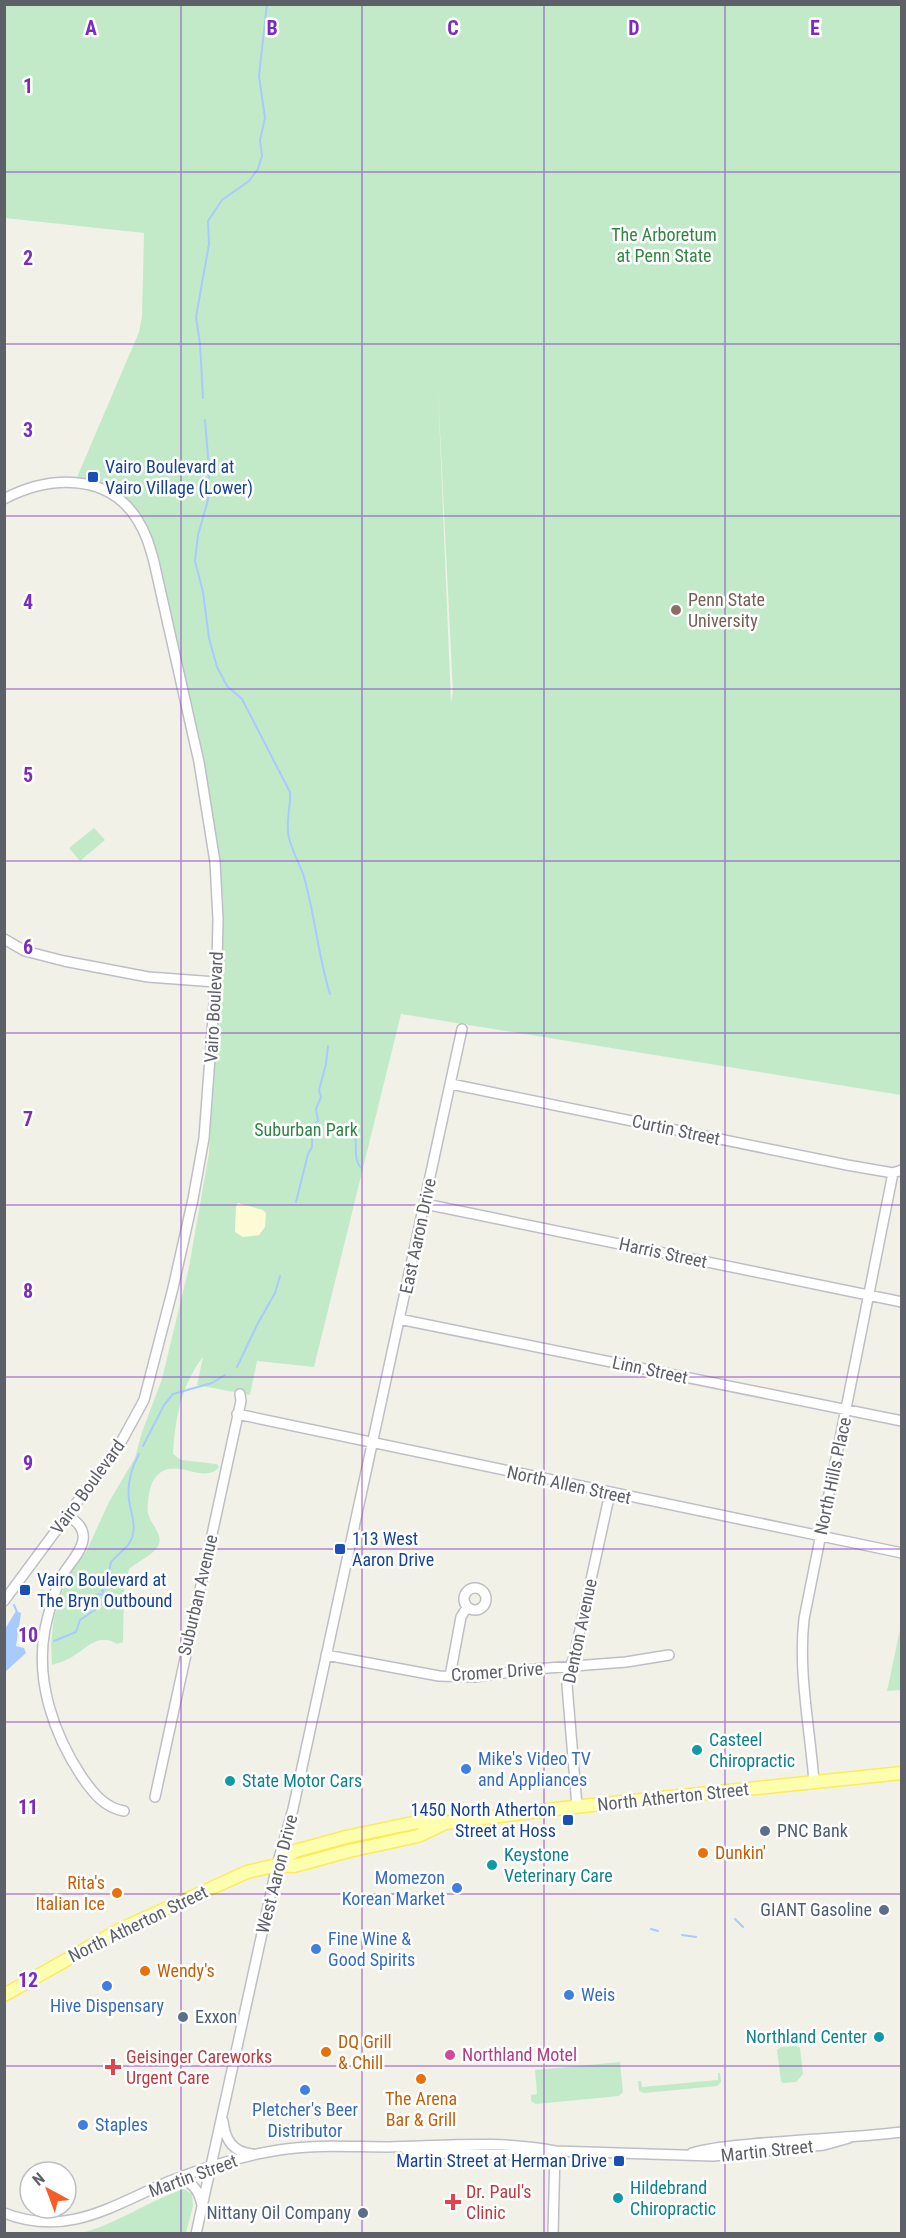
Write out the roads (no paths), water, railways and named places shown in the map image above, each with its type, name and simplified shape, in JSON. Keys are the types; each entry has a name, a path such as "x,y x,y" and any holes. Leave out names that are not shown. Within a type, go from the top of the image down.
{"main road":[{"name":"North Atherton Street","path":"4,1995 121,1929 243,1874 277,1864 295,1851 346,1837 418,1822 445,1823 577,1806 902,1773"}],"street":[{"name":"Vairo Boulevard","path":"4,499 32,486 46,483 69,482 90,486 112,495 127,507 146,536 154,562 208,812 217,888 216,982 207,1107 200,1166 154,1367 144,1400 120,1444 4,1601"},
{"path":"4,939 25,951 64,961 148,977 216,982"},
{"name":"East Aaron Drive","path":"372,1443 462,1029"},
{"name":"Curtin Street","path":"451,1084 897,1172"},
{"name":"North Hills Place","path":"814,1782 802,1637 820,1537 897,1172"},
{"name":"Harris Street","path":"425,1204 902,1302"},
{"name":"Linn Street","path":"399,1319 902,1421"},
{"name":"Suburban Avenue","path":"154,1797 240,1394"},
{"name":"North Allen Street","path":"237,1414 902,1553"},
{"name":"West Aaron Drive","path":"196,2234 372,1443"},
{"name":"Denton Avenue","path":"577,1806 567,1685 610,1493"},
{"path":"67,1515 81,1527 83,1539 82,1545 62,1576 45,1630 43,1651 45,1684 55,1726 73,1763 100,1800 115,1810 124,1811"},
{"path":"450,1676 461,1617 467,1607"},
{"name":"Cromer Drive","path":"326,1655 420,1673 474,1677 626,1662 669,1655"},
{"path":"223,2114 224,2129 232,2147 246,2153 257,2154"},
{"name":"Martin Street","path":"4,2213 24,2222 45,2226 76,2224 99,2216 170,2181 212,2165 257,2154 311,2146 389,2147 429,2153 529,2156 555,2151 684,2155 712,2148 902,2132"},
{"path":"553,2234 555,2151"},
{"path":"170,2181 185,2181 194,2187 202,2207"}],"water":[{"path":"16,1611 21,1613 16,1646 24,1648 26,1653 5,1672 5,1629"}],"waterway":[{"path":"203,398 196,317 209,244 208,221 222,200 249,181 258,169 262,156 260,140 265,118 259,76 267,4"},
{"path":"205,420 209,469 208,500 198,535 195,561 203,592 209,638 217,667 227,686 242,699 290,792 289,838 308,891 330,994"},
{"path":"296,1202 308,1154 312,1147 312,1126 318,1121 316,1109 321,1097 319,1090 328,1046"},
{"path":"353,1126 356,1137 356,1158 360,1167"},
{"path":"237,1367 275,1293 280,1276"},
{"path":"143,1446 164,1405 173,1394 212,1383 225,1375"},
{"path":"54,1641 76,1632 80,1620 96,1609 99,1603 96,1594 106,1595 102,1591 108,1581 111,1562 128,1545 133,1534 129,1482 139,1454"},
{"path":"14,1605 17,1612"},
{"path":"735,1919 743,1927"},
{"path":"651,1929 658,1931"},
{"path":"682,1935 696,1937"}],"place":[{"name":"Vairo Boulevard at Vairo Village (Lower)","path":"93,477"},
{"name":"Penn State University","path":"676,610"},
{"name":"113 West Aaron Drive","path":"340,1549"},
{"name":"Vairo Boulevard at The Bryn Outbound","path":"25,1590"},
{"name":"Casteel Chiropractic","path":"697,1750"},
{"name":"Mike's Video TV and Appliances","path":"466,1769"},
{"name":"State Motor Cars","path":"230,1781"},
{"name":"1450 North Atherton Street at Hoss","path":"568,1820"},
{"name":"PNC Bank","path":"765,1831"},
{"name":"Dunkin'","path":"703,1853"},
{"name":"Keystone Veterinary Care","path":"492,1865"},
{"name":"Momezon Korean Market","path":"457,1888"},
{"name":"Rita's Italian Ice","path":"117,1893"},
{"name":"GIANT Gasoline","path":"884,1910"},
{"name":"Fine Wine & Good Spirits","path":"316,1949"},
{"name":"Wendy's","path":"145,1971"},
{"name":"Hive Dispensary","path":"107,1986"},
{"name":"Weis","path":"569,1995"},
{"name":"Exxon","path":"183,2017"},
{"name":"Northland Center","path":"879,2037"},
{"name":"DQ Grill & Chill","path":"326,2052"},
{"name":"Northland Motel","path":"450,2055"},
{"name":"Geisinger Careworks Urgent Care","path":"113,2067"},
{"name":"The Arena Bar & Grill","path":"421,2079"},
{"name":"Pletcher's Beer Distributor","path":"305,2090"},
{"name":"Staples","path":"83,2125"},
{"name":"Martin Street at Herman Drive","path":"619,2161"},
{"name":"Hildebrand Chiropractic","path":"618,2198"},
{"name":"Dr. Paul's Clinic","path":"453,2202"},
{"name":"Nittany Oil Company","path":"363,2213"}],"park label":[{"name":"The Arboretum at Penn State","path":"664,245"},
{"name":"Suburban Park","path":"306,1130"}]}
